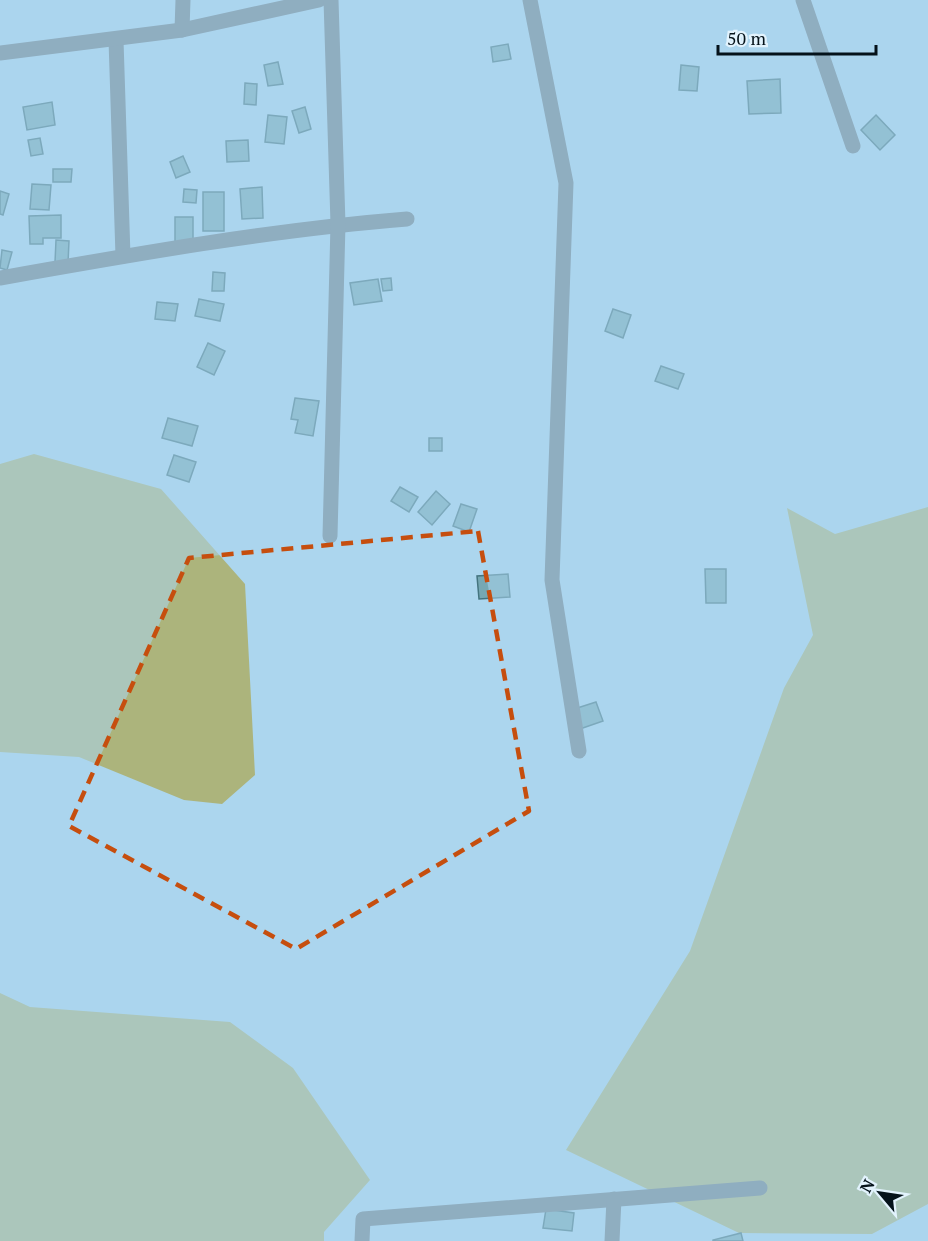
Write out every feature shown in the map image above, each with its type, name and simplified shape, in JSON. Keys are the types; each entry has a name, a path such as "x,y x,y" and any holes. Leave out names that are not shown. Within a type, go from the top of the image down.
{"street":[{"path":"182,30 183,0"},
{"path":"0,53 182,30 320,0"},
{"path":"330,536 338,224 332,0"},
{"path":"530,0 566,183 552,580 579,751"},
{"path":"803,0 853,146"},
{"path":"116,39 123,256"},
{"path":"0,278 123,256 338,224 407,219"},
{"path":"362,1241 363,1219 760,1188"},
{"path":"612,1241 614,1199"}],"highlighted area":[{"path":"478,531 529,811 296,949 69,826 189,558"}],"green space":[{"path":"34,454 161,489 245,584 255,775 222,804 184,800 79,757 0,752 0,464"},
{"path":"928,507 928,1204 872,1234 739,1233 566,1150 690,951 784,688 813,635 787,508 835,534"},
{"path":"0,993 30,1007 230,1022 293,1068 370,1180 324,1232 324,1241 0,1241"}],"building":[{"path":"508,44 511,59 493,62 491,47"},
{"path":"278,62 283,84 268,86 264,65"},
{"path":"681,65 699,67 697,91 679,90"},
{"path":"780,79 781,113 749,114 747,81"},
{"path":"245,83 257,84 256,105 244,104"},
{"path":"52,102 55,125 27,130 23,107"},
{"path":"305,107 311,129 299,133 292,111"},
{"path":"268,115 287,117 284,144 265,142"},
{"path":"876,115 895,135 880,150 861,130"},
{"path":"40,138 43,154 31,156 28,140"},
{"path":"248,140 249,161 227,162 226,141"},
{"path":"183,156 190,172 176,178 170,162"},
{"path":"53,169 72,169 71,182 53,182"},
{"path":"32,184 51,185 49,210 30,209"},
{"path":"262,187 263,218 242,219 240,189"},
{"path":"184,189 197,190 196,203 183,202"},
{"path":"0,191 9,194 3,215 0,214"},
{"path":"203,192 224,192 224,231 203,231"},
{"path":"61,215 61,238 43,238 43,244 30,244 29,216"},
{"path":"175,217 193,217 193,242 175,242"},
{"path":"56,240 69,241 68,263 55,262"},
{"path":"2,250 12,252 7,270 0,268"},
{"path":"213,272 225,273 224,291 212,291"},
{"path":"391,278 392,290 383,291 381,279"},
{"path":"378,279 382,301 354,305 350,283"},
{"path":"199,299 224,304 220,321 195,316"},
{"path":"157,302 178,304 175,321 155,319"},
{"path":"613,309 631,315 623,338 605,331"},
{"path":"208,343 225,351 214,375 197,367"},
{"path":"661,366 684,374 678,389 655,381"},
{"path":"295,398 319,401 313,436 295,433 298,420 291,419"},
{"path":"168,418 198,426 192,446 162,438"},
{"path":"429,438 442,438 442,451 429,451"},
{"path":"174,455 196,462 189,482 167,475"},
{"path":"400,487 418,497 409,512 391,501"},
{"path":"436,491 450,504 432,525 418,512"},
{"path":"461,504 477,509 469,532 453,526"},
{"path":"705,569 726,569 726,603 706,603"},
{"path":"508,574 510,597 479,599 477,576"},
{"path":"596,702 603,721 577,730 571,710"},
{"path":"546,1209 574,1213 572,1231 543,1228"},
{"path":"741,1233 743,1241 713,1241 713,1240"}]}
